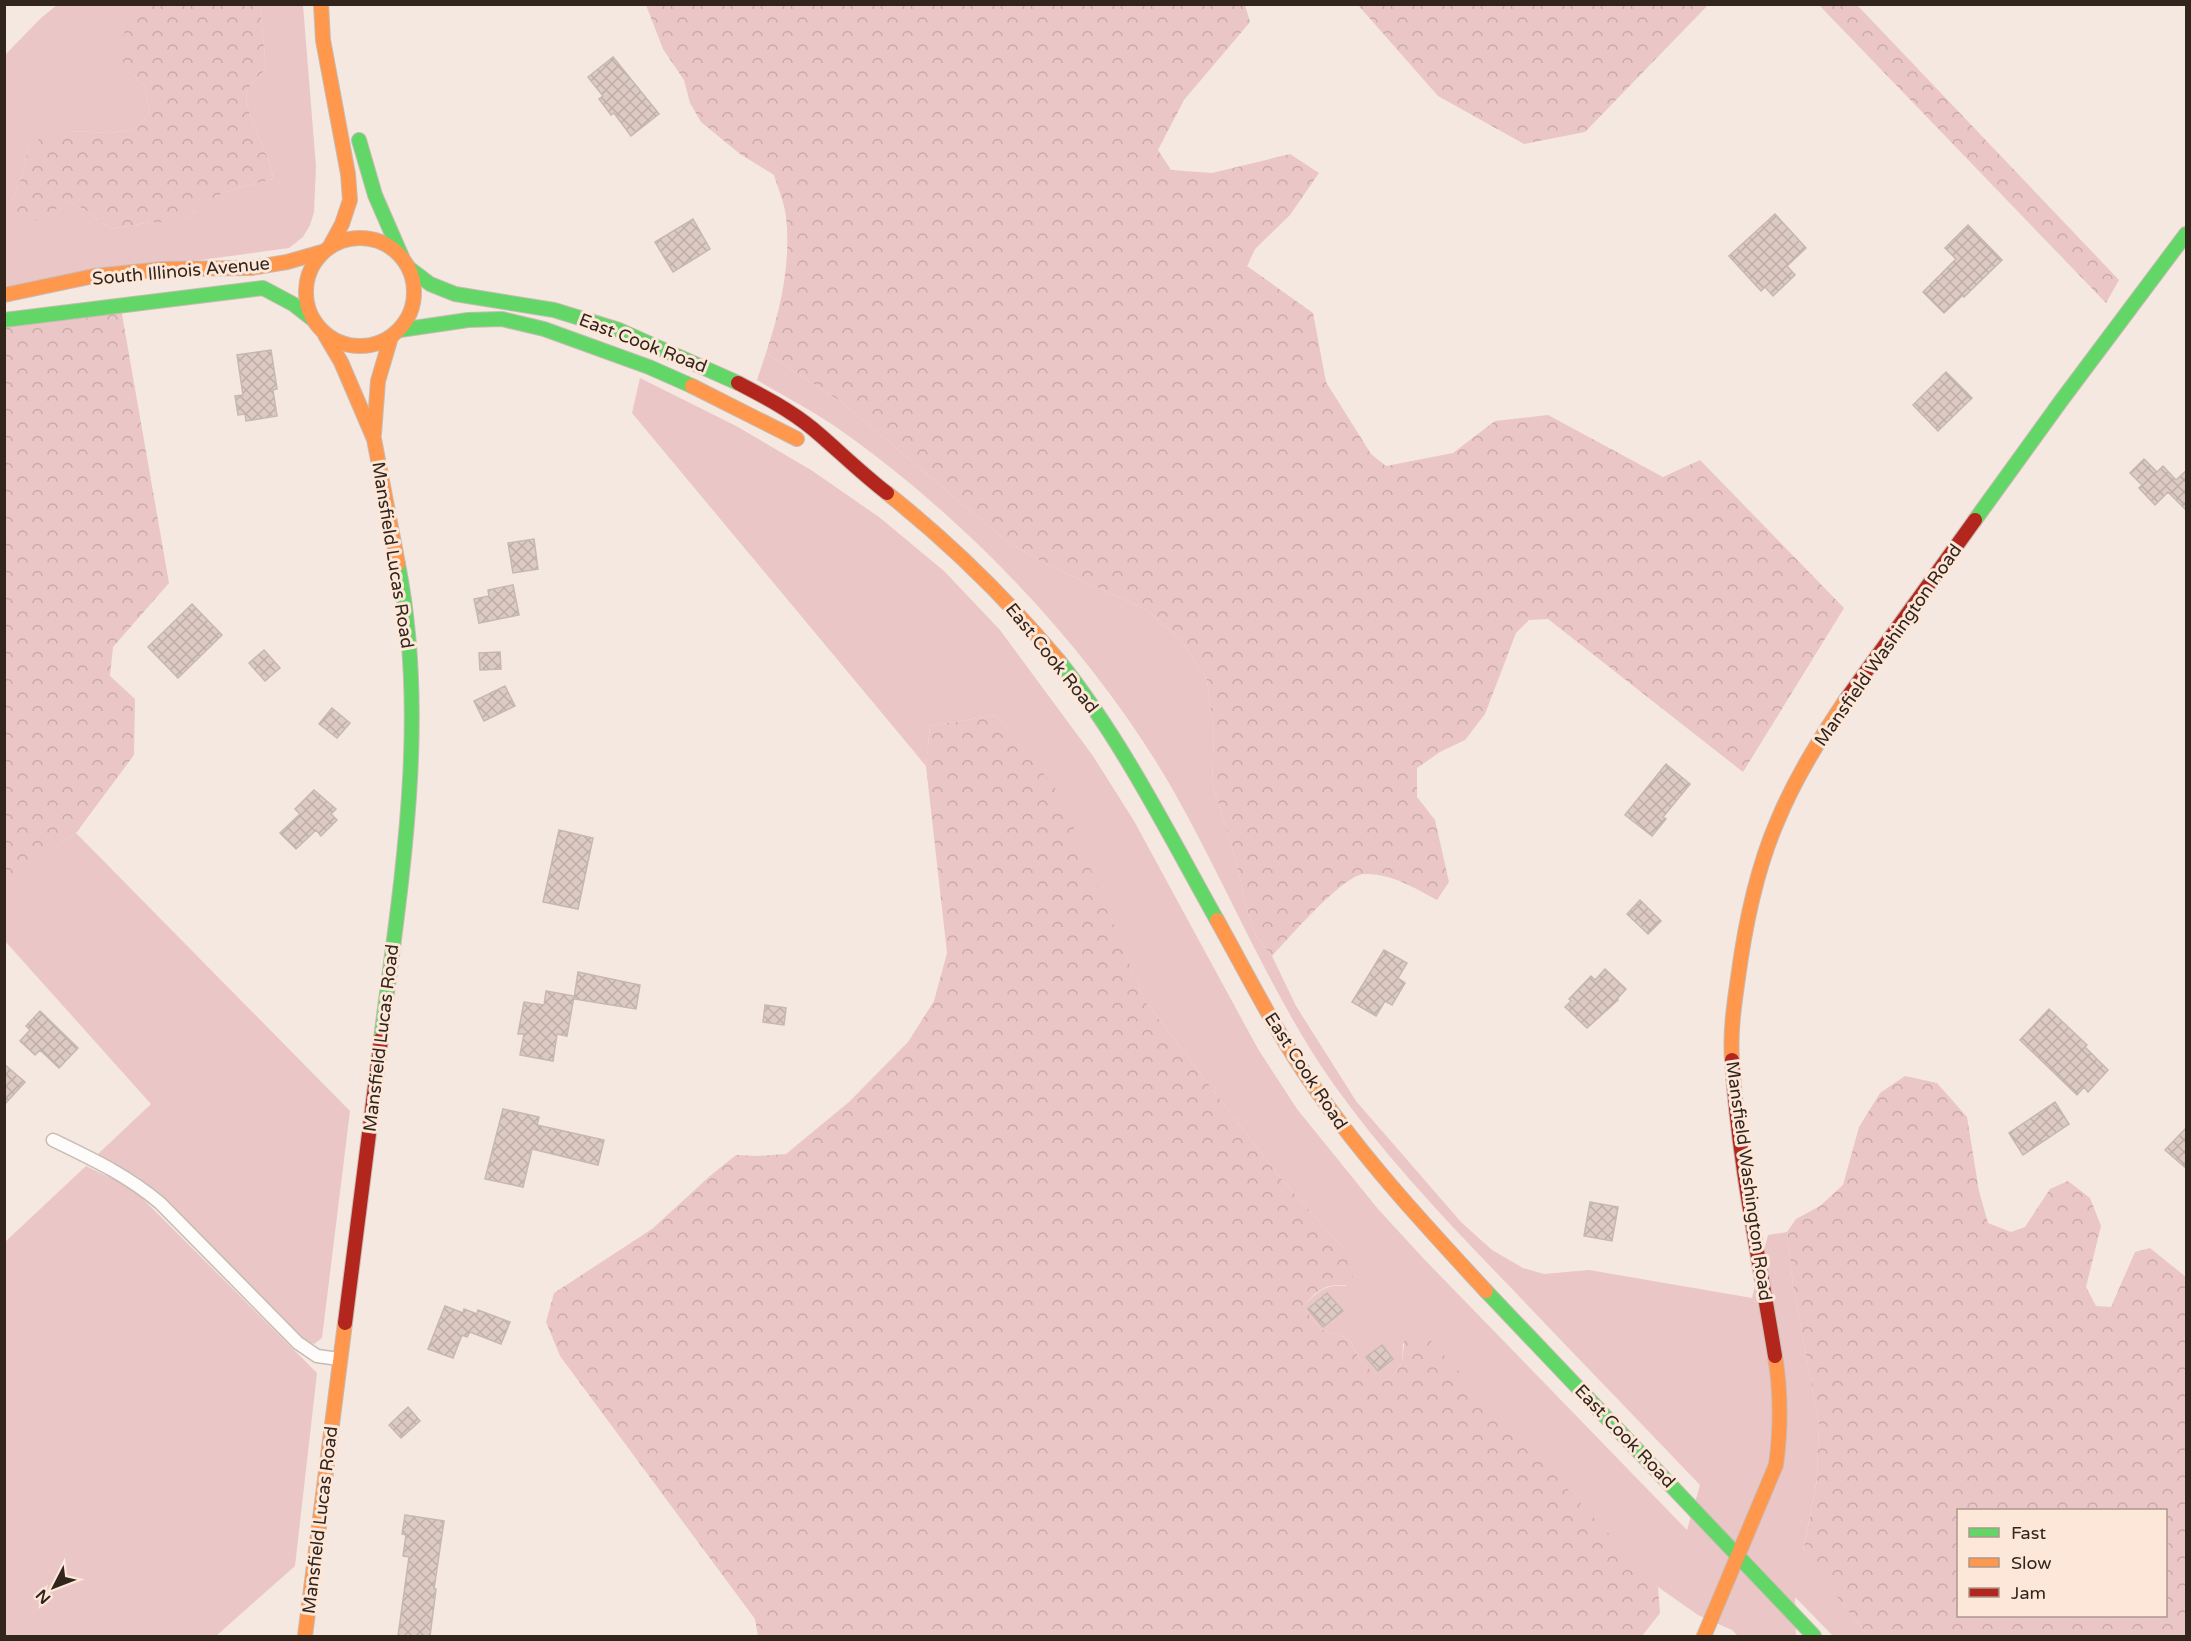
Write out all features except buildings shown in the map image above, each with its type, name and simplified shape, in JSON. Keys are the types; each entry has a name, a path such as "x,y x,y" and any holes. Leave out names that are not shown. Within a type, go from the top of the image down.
{"main road":[{"path":"321,4 323,40 348,174 350,200 342,224 326,249 311,266 306,283 305,301 311,318 325,335 341,344 358,347 375,345 395,334 409,316 414,300 414,284 375,195 361,146 323,40"},
{"name":"Mansfield Washington Road","path":"1704,1636 1776,1465 1780,1438 1777,1370 1744,1170 1734,1092 1731,1043 1744,931 1764,859 1777,822 1792,791 1810,757 1846,700 2061,401 2187,234"},
{"path":"326,249 344,240 360,237 376,240 390,247 405,262"},
{"name":"South Illinois Avenue","path":"4,295 41,285 130,272 187,268 249,268 286,262 326,249"},
{"name":"East Cook Road","path":"405,262 430,284 455,294 554,310 620,330 672,351 769,399 812,428 855,468 901,504 994,587 1085,694 1124,753 1154,803 1284,1041 1339,1125 1416,1215 1814,1636"},
{"name":"South Illinois Avenue","path":"4,320 263,288 293,304 311,318"},
{"name":"East Cook Road","path":"395,334 468,320 490,319 502,319 544,329 649,367 703,391 855,468"},
{"name":"Mansfield Lucas Road","path":"374,439 378,381 395,334"},
{"name":"Mansfield Lucas Road","path":"305,1636 404,861 413,721 408,627 400,572 374,439 342,362 325,335"}],"lane":[{"path":"53,1140 126,1177 142,1188 298,1343 317,1356 340,1359"}],"green space":[{"path":"57,5 145,5 124,67 144,85 150,113 135,129 109,133 70,131 28,149 22,176 12,200 66,200 84,209 111,229 151,222 182,222 210,199 234,189 273,179 246,98 249,87 266,68 260,5 303,5 316,167 314,212 303,237 289,248 5,287 4,56"},
{"path":"145,5 260,5 266,68 249,87 246,98 273,179 234,189 210,199 182,222 151,222 111,229 84,209 66,200 42,219 31,220 14,212 12,200 22,176 28,149 46,133 70,131 109,133 135,129 150,113 144,85 124,67 120,46 126,28"},
{"path":"646,5 1245,5 1250,22 1184,100 1158,150 1171,170 1212,173 1290,154 1319,173 1290,215 1255,249 1247,266 1313,313 1326,382 1371,454 1386,466 1453,453 1495,421 1548,415 1663,477 1700,460 1844,608 1743,772 1548,619 1529,620 1516,633 1485,714 1465,740 1440,752 1417,768 1417,797 1435,820 1449,882 1437,900 1402,882 1384,876 1364,874 1355,877 1316,909 1272,956 1256,936 1246,907 1237,864 1212,782 1214,734 1207,680 1182,641 1147,610 1046,564 1005,540 844,404 766,353 780,302 787,251 786,216 774,175 740,154 701,122 690,103 684,80 663,49"},
{"path":"1358,5 1708,5 1585,132 1524,144 1438,96"},
{"path":"1819,5 1857,5 2119,280 2106,303"},
{"path":"120,303 169,583 113,647 110,676 135,699 134,755 76,833 5,883 5,327"},
{"path":"766,353 844,404 1005,540 1046,564 1147,610 1182,641 1207,680 1214,734 1212,782 1256,936 1272,956 1296,1006 1356,1101 1461,1222 1492,1250 1523,1268 1544,1274 1589,1270 1752,1298 1768,1235 1787,1232 1793,1285 1819,1424 1817,1479 1803,1551 1869,1636 1833,1636 1795,1597 1796,1636 1738,1636 1732,1630 1698,1615 1658,1587 1403,1343 1402,1362 1391,1379 1383,1381 1374,1375 1358,1357 1351,1342 1344,1337 1322,1330 1305,1310 1305,1305 1313,1296 1328,1287 1346,1286 1349,1255 1277,1174 1145,1001 1059,794 996,715 930,726 926,766 632,413 640,378 738,427 811,470 879,517 944,571 1000,630 1093,756 1134,821 1258,1049 1297,1109 1378,1209 1423,1258 1687,1530 1700,1485 1443,1217 1374,1138 1332,1082 1269,976 1173,790 1141,738 1066,638 978,544 931,501 833,425 757,380"},
{"path":"996,715 1060,794 1145,1001 1277,1174 1349,1255 1354,1265 1352,1283 1323,1288 1308,1301 1305,1310 1322,1330 1344,1337 1351,1342 1358,1357 1383,1381 1391,1379 1402,1362 1405,1336 1411,1332 1429,1339 1658,1587 1660,1613 1642,1636 758,1636 755,1619 560,1356 546,1322 554,1293 652,1229 736,1155 786,1154 849,1102 908,1042 934,1001 947,953 926,766 930,726"},
{"path":"76,833 350,1111 322,1338 314,1344 301,1339 162,1195 137,1176 98,1154 151,1104 5,941 4,883"},
{"path":"1905,1076 1937,1083 1967,1117 1979,1191 1988,1223 2011,1232 2025,1227 2050,1189 2068,1181 2090,1198 2101,1226 2086,1287 2096,1306 2111,1307 2135,1252 2150,1248 2186,1277 2186,1636 1869,1636 1803,1552 1817,1479 1819,1424 1793,1285 1787,1232 1796,1219 1820,1206 1843,1185 1859,1127 1880,1093"},
{"path":"86,1166 119,1182 141,1197 317,1373 295,1566 216,1636 5,1636 5,1242"}],"traffic: fast":[{"path":"359,140 375,195 402,257"},
{"path":"1975,520 2186,234"},
{"path":"409,268 430,284 455,294 554,310 619,330 738,383"},
{"path":"4,320 263,288 293,304 311,318"},
{"path":"400,330 468,320 502,319 544,329 649,367 692,386"},
{"path":"381,1039 403,861 412,742 407,623 398,564"},
{"path":"1059,661 1082,691 1123,754 1217,920"},
{"path":"1486,1291 1814,1636"}],"traffic: slow":[{"path":"321,4 323,40 348,174 350,200 342,224 330,246"},
{"path":"360,238 381,242 399,253 410,271 414,292 410,313 399,331 381,342 360,346 339,342 321,331 310,313 306,292 310,271 321,253 339,242 360,238"},
{"path":"4,295 94,276 163,269 251,268 287,262 322,252"},
{"path":"325,335 341,362 374,439 398,564"},
{"path":"374,434 378,381 391,337"},
{"path":"692,386 797,439"},
{"path":"887,493 977,572 1059,661"},
{"path":"1732,1060 1733,1019 1741,958 1752,898 1763,860 1777,822 1800,774 1847,698"},
{"path":"1217,920 1285,1042 1330,1109 1394,1189 1486,1291"},
{"path":"305,1636 345,1323"},
{"path":"1704,1636 1776,1465 1780,1410 1775,1356"}],"traffic: jam":[{"path":"738,383 804,422 887,493"},
{"path":"1847,698 1975,520"},
{"path":"345,1323 381,1039"},
{"path":"1732,1060 1744,1171 1775,1356"}]}
